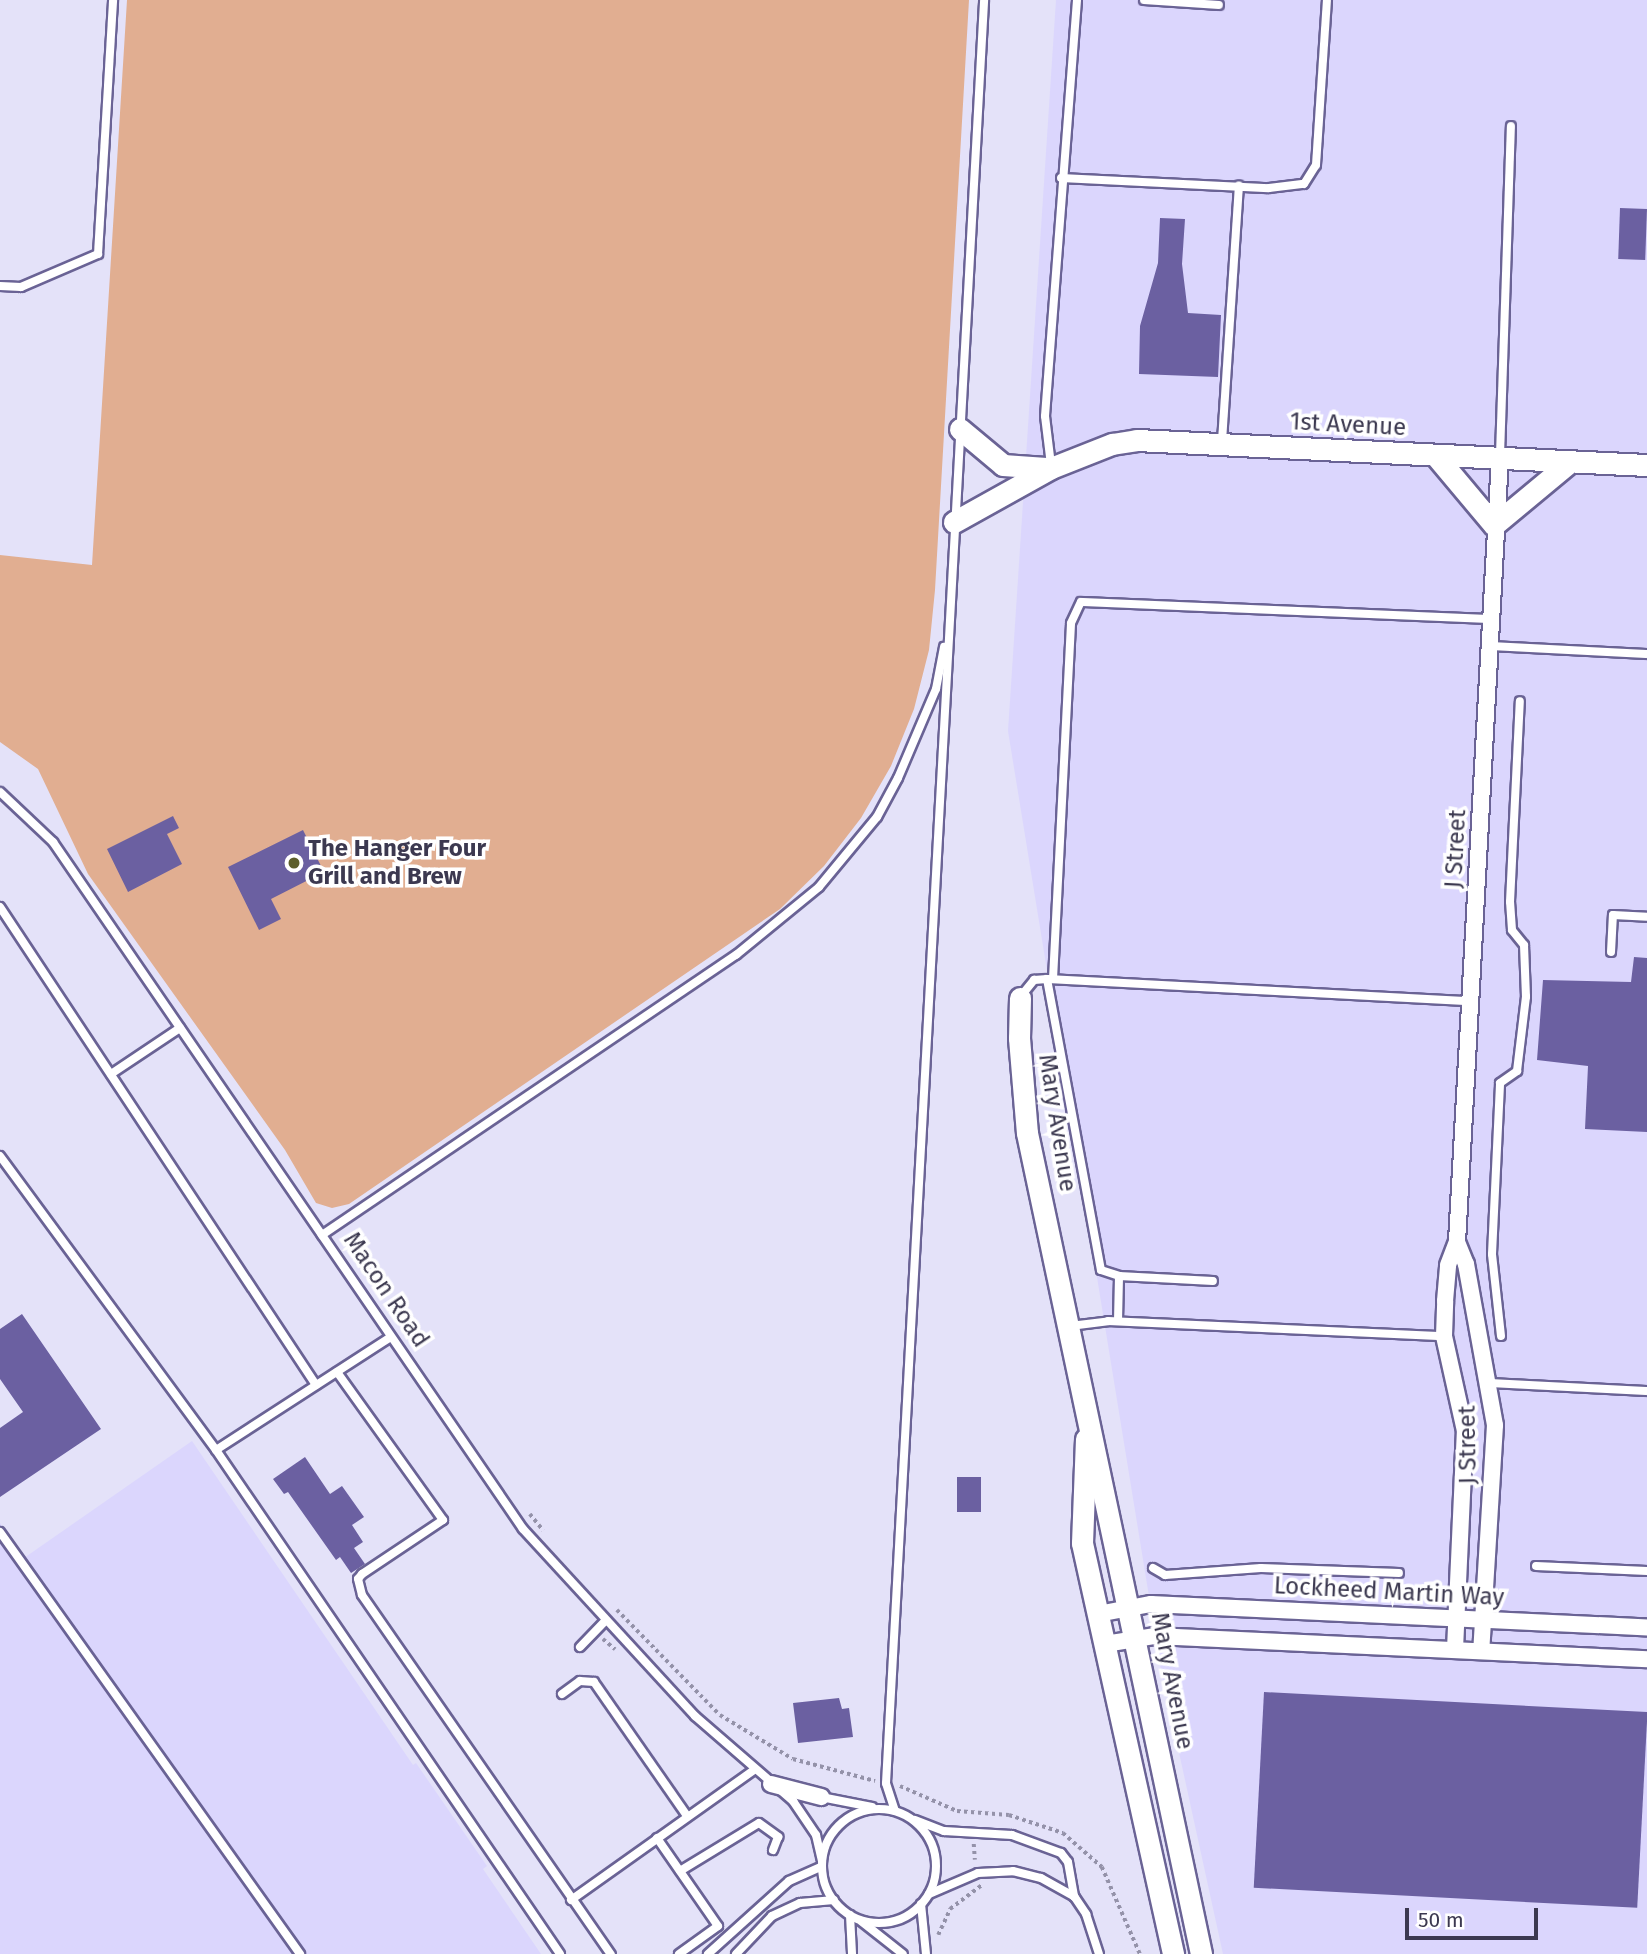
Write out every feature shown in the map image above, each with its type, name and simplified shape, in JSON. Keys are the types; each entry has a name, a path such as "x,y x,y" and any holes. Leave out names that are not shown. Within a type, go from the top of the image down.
{"street":[{"name":"1st Avenue","path":"960,429 1003,465 1051,468"},
{"name":"1st Avenue","path":"954,522 1051,468 1112,444 1137,440 1647,465"},
{"path":"1436,456 1494,525 1570,461"},
{"name":"J Street","path":"1455,1649 1465,1431 1444,1336 1448,1265 1457,1242 1492,618 1494,525 1500,458"},
{"name":"Mary Avenue","path":"1020,998 1020,1065 1027,1133 1202,1954"},
{"name":"J Street","path":"1457,1242 1466,1264 1495,1425 1481,1651"},
{"name":"Mary Avenue","path":"1088,1420 1082,1543 1173,1954"},
{"name":"Lockheed Martin Way","path":"1098,1614 1130,1607 1457,1617 1647,1627"},
{"path":"1105,1644 1136,1638 1455,1649 1647,1659"},
{"name":"Macon Road","path":"771,1784 821,1797"}],"lane":[{"path":"0,286 21,287 98,254 113,0"},
{"path":"895,1811 886,1783 984,0"},
{"path":"1051,468 1045,416 1060,178 1077,0"},
{"path":"1144,0 1219,5"},
{"path":"1060,178 1269,188 1304,184 1316,165 1327,0"},
{"path":"1500,458 1511,125"},
{"path":"1222,444 1239,186"},
{"path":"1213,1282 1119,1276 1101,1270 1050,979 1071,623 1082,603 1492,618"},
{"path":"322,1235 736,955 819,887 877,817 919,735 936,690 950,614"},
{"path":"1490,646 1647,654"},
{"path":"1502,1336 1492,1254 1500,1083 1517,1071 1526,997 1524,945 1512,930 1510,902 1520,701"},
{"name":"Macon Road","path":"0,792 52,842 516,1520 605,1622 695,1716 807,1817 822,1863"},
{"path":"0,907 316,1385"},
{"path":"1611,953 1613,915 1647,917"},
{"path":"1020,998 1024,987 1050,979 1470,1001"},
{"path":"111,1074 180,1028"},
{"path":"0,1156 216,1450 560,1954"},
{"path":"1118,1321 1119,1276"},
{"path":"1069,1326 1118,1321 1444,1336"},
{"path":"216,1450 391,1337"},
{"path":"337,1372 443,1520 383,1559 358,1579 362,1595 611,1954"},
{"path":"1489,1382 1647,1391"},
{"path":"0,1532 300,1954"},
{"path":"1536,1566 1647,1571"},
{"path":"1153,1568 1165,1575 1261,1567 1399,1573"},
{"path":"580,1647 605,1622"},
{"path":"562,1694 580,1681 594,1682 687,1816"},
{"path":"571,1900 754,1770"},
{"name":"Macon Road","path":"821,1797 879,1809"},
{"path":"903,1954 859,1919 850,1915 834,1900 823,1880 822,1863 826,1845 840,1825 862,1811 895,1811 944,1831 1012,1835 1039,1842 1068,1862 1074,1896 1086,1914 1099,1954"},
{"path":"859,1919 892,1921 921,1904 929,1894 935,1870 933,1846 912,1819"},
{"path":"680,1871 759,1823 778,1837 773,1850"},
{"path":"657,1838 718,1926 679,1954"},
{"path":"708,1954 789,1881 822,1863"},
{"path":"929,1894 978,1873 1013,1871 1041,1878 1074,1896"},
{"path":"736,1954 772,1916 800,1903 834,1900"},
{"path":"921,1904 926,1954"},
{"path":"850,1915 852,1954"}],"path":[{"path":"522,1504 546,1534"},
{"path":"614,1607 720,1715 793,1759 863,1779"},
{"path":"826,1780 829,1770"},
{"path":"975,1814 975,1822"},
{"path":"974,1852 976,1865"},
{"path":"938,1941 941,1921 950,1909 984,1888 982,1883"}],"shaded area":[{"path":"127,0 969,0 935,590 929,650 914,709 891,766 861,818 824,866 780,909 349,1204 332,1208 316,1203 285,1150 88,874 38,769 0,742 0,555 92,565"},
{"path":"1056,0 1647,0 1647,1954 1223,1954 1161,1670 1008,731"},
{"path":"192,1441 413,1765 416,1763 487,1866 483,1869 541,1954 0,1954 0,1523 24,1558"}],"building":[{"path":"1620,208 1647,209 1645,260 1618,259"},
{"path":"1160,218 1185,219 1182,264 1188,313 1221,315 1218,377 1139,374 1140,326 1158,263"},
{"path":"173,816 179,828 167,834 182,864 128,892 107,849"},
{"path":"303,830 324,872 271,899 281,919 259,930 228,867"},
{"path":"1634,957 1647,958 1647,1132 1585,1129 1588,1066 1537,1060 1543,980 1631,982"},
{"path":"22,1314 101,1429 0,1497 0,1428 23,1412 0,1379 0,1329"},
{"path":"305,1457 330,1494 342,1486 364,1517 352,1525 363,1542 354,1548 365,1564 351,1573 340,1557 336,1560 288,1492 284,1494 273,1479"},
{"path":"957,1477 981,1477 981,1512 957,1512"},
{"path":"1264,1692 1647,1712 1637,1908 1254,1888"},
{"path":"839,1698 842,1709 849,1708 853,1737 798,1743 793,1703"}],"place":[{"name":"The Hanger Four Grill and Brew","path":"294,863"}]}
